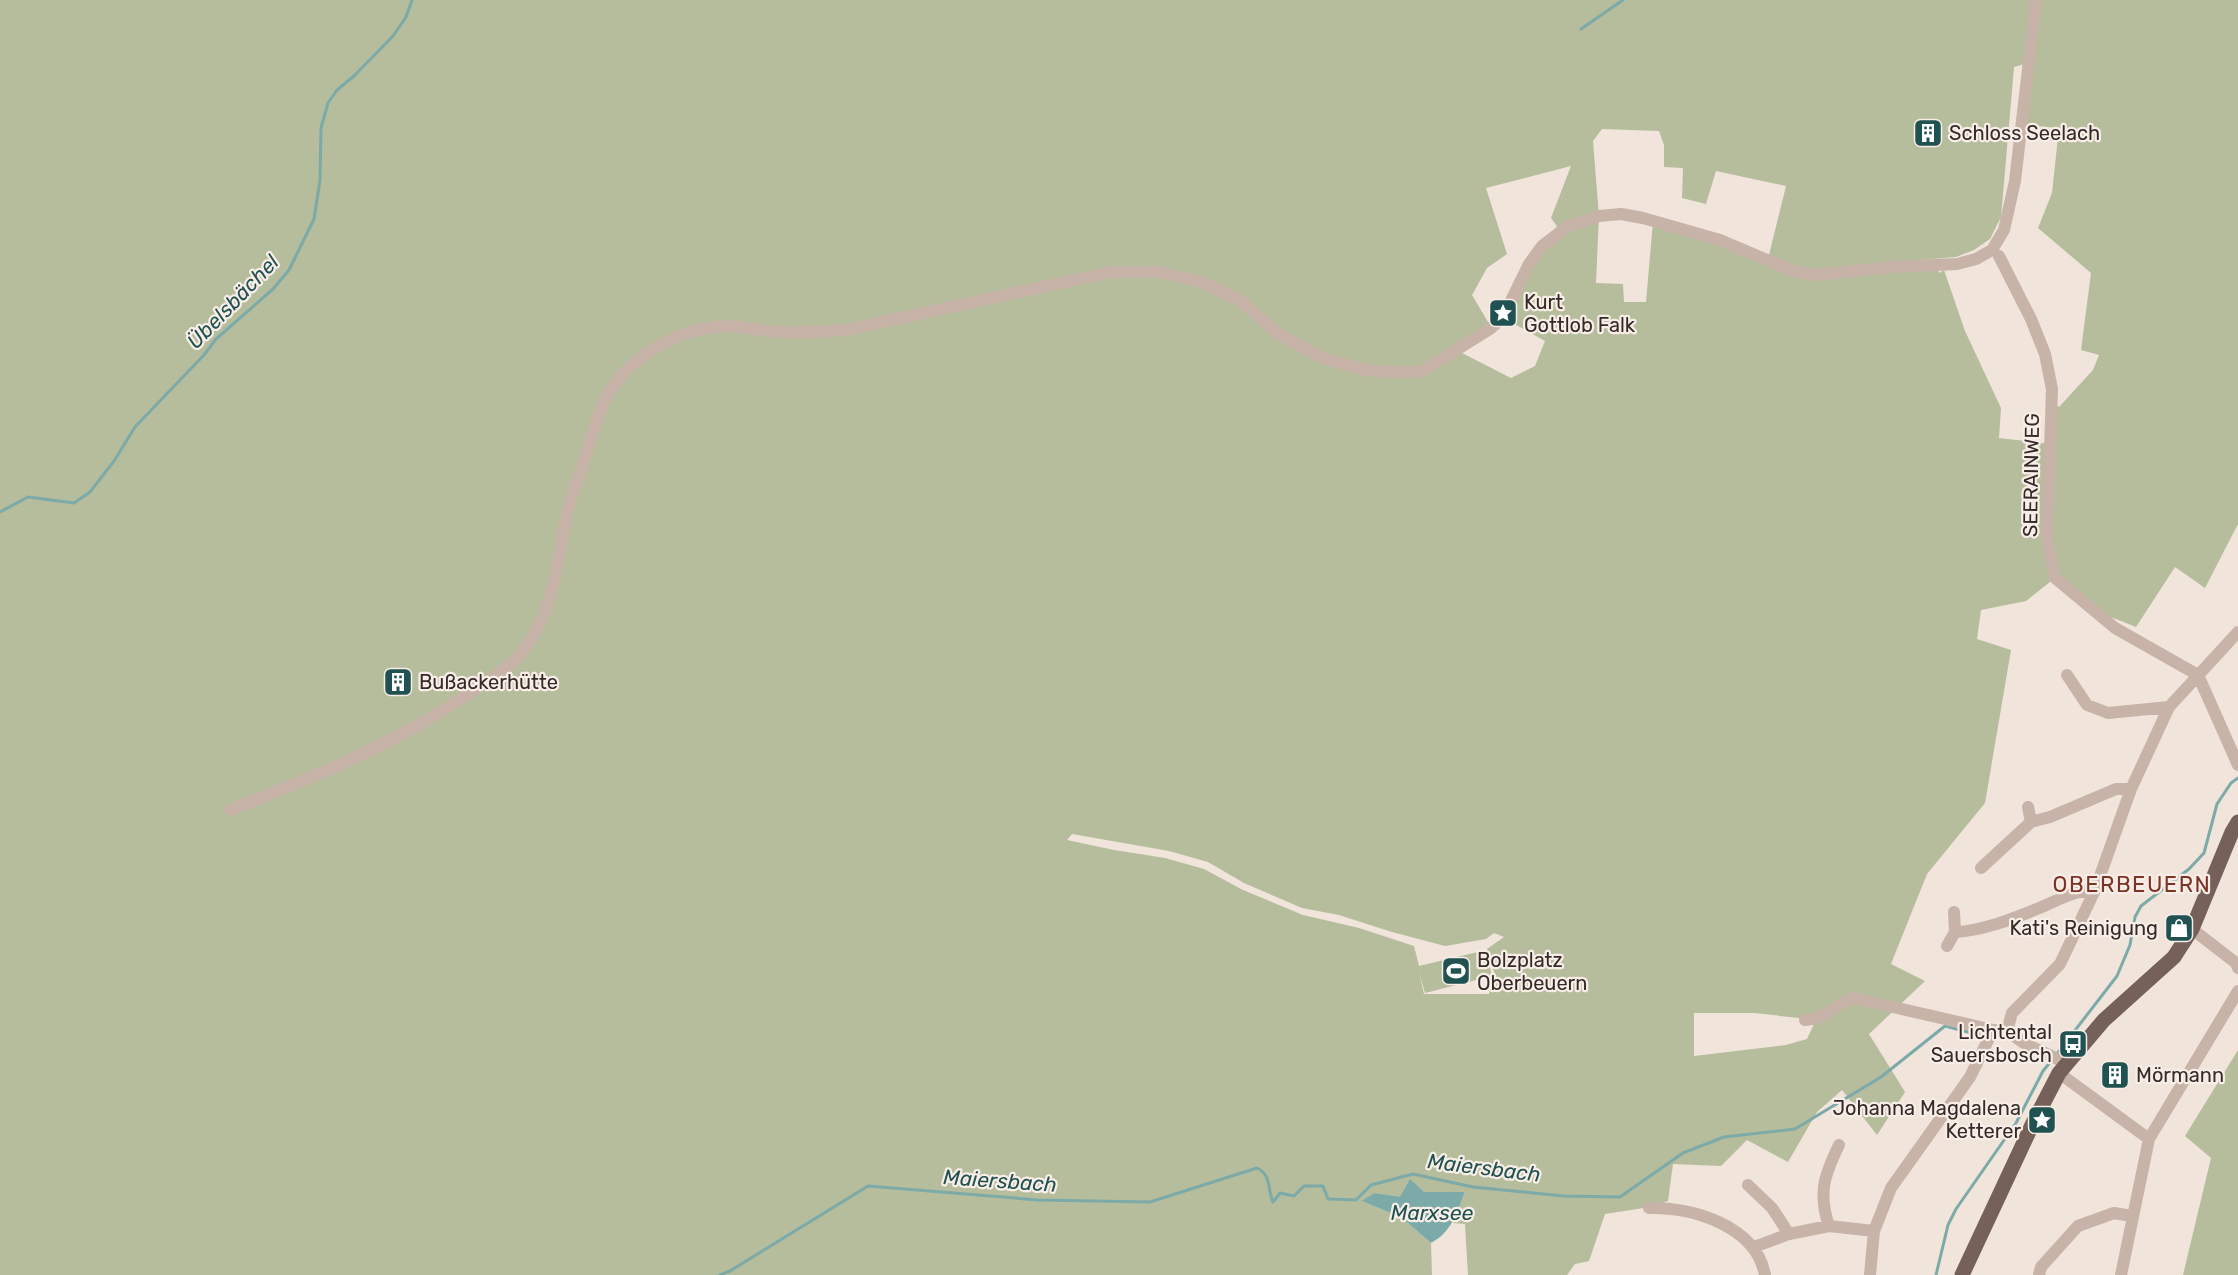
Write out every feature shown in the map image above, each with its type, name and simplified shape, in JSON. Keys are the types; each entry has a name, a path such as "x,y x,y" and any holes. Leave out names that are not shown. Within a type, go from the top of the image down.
{"main road":[{"path":"1962,1275 2033,1123 2058,1062 2174,957 2192,929 2238,822"}],"street":[{"path":"230,810 306,781 357,757 458,702 516,658 542,617 554,587 567,512 603,405 616,384 634,365 654,349 678,336 705,328 733,325 776,332 820,333 851,329 1111,272 1143,270 1189,278 1226,292 1241,301 1290,342 1327,360 1366,370 1421,372 1497,324 1509,306 1529,264 1550,239 1578,221 1599,216 1621,214 1643,218 1720,240 1793,271 1816,275 1891,267 1957,264 1976,259 1992,250 2004,230 2015,181 2036,0"},
{"name":"SEERAINWEG","path":"1999,256 2031,319 2045,354 2052,389 2047,541 2055,578 2115,628 2198,675"},
{"path":"2007,1031 2012,1013 2060,964 2095,890 2131,789 2169,707 2238,632"},
{"path":"2067,675 2087,705 2108,713 2169,707"},
{"path":"2198,675 2238,765"},
{"path":"1981,868 2031,822 2050,817 2116,789 2131,789"},
{"path":"2028,807 2031,822"},
{"path":"1955,932 1968,932 2020,916 2080,890 2095,890"},
{"path":"1947,946 1955,932 1954,912"},
{"path":"2192,929 2236,963 2238,968"},
{"path":"2121,1275 2149,1139 2238,991"},
{"path":"1806,1020 1816,1020 1844,1001 1854,998 1993,1030 2007,1031 2058,1062 2149,1139"},
{"path":"1870,1275 1874,1231 1891,1188 1970,1077 1993,1030"},
{"path":"1829,1226 1822,1207 1826,1171 1839,1145"},
{"path":"1748,1185 1772,1208 1789,1234"},
{"path":"1649,1208 1694,1213 1724,1224 1754,1247 1762,1262 1765,1275"},
{"path":"2039,1275 2041,1267 2078,1226 2114,1213 2132,1216"},
{"path":"1754,1247 1789,1234 1829,1226 1874,1231"}],"green space":[{"path":"0,0 2238,0 2238,524 2205,588 2175,567 2136,627 2093,610 2055,578 2026,601 1981,610 1977,639 2011,650 1985,803 1927,874 1891,964 1925,981 1869,1034 1905,1092 1877,1135 1842,1090 1817,1112 1788,1162 1747,1140 1721,1166 1673,1164 1668,1201 1650,1207 1605,1214 1589,1261 1575,1264 1567,1275 1468,1275 1465,1224 1453,1223 1465,1192 1400,1198 1374,1193 1363,1201 1401,1217 1431,1243 1432,1275 0,1275","holes":["2031,62 2021,125 2059,128 2052,193 2038,228 2091,273 2081,350 2099,355 2093,370 2059,407 2052,402 2051,444 1999,438 2001,408 1965,331 1944,270 1939,273 1937,261 1798,277 1862,265 1956,257 1974,250 1990,239 2001,217 2014,67","1602,129 1659,131 1664,145 1664,167 1683,168 1682,198 1706,204 1716,171 1786,186 1768,259 1653,222 1646,302 1624,302 1623,284 1596,283 1599,216 1593,141","1571,166 1551,218 1557,226 1529,264 1509,306 1511,322 1545,341 1535,366 1511,378 1460,352 1491,327 1472,295 1487,268 1507,254 1486,188","1072,834 1169,851 1208,862 1244,883 1302,908 1339,915 1445,946 1486,939 1494,933 1504,937 1487,949 1495,975 1489,994 1424,994 1419,972 1425,993 1492,976 1486,950 1419,966 1414,946 1359,928 1303,915 1243,890 1204,869 1165,858 1067,840","1694,1013 1755,1013 1816,1020 1807,1039 1786,1045 1694,1056"]},
{"path":"2238,1050 2238,1275 2183,1275 2211,1158 2185,1136"}],"water":[{"name":"Marxsee","path":"1410,1179 1424,1192 1465,1192 1449,1227 1431,1243 1401,1217 1362,1201 1374,1193 1400,1197"}],"waterway":[{"name":"Übelsbächel","path":"0,512 28,497 74,503 90,492 114,461 135,427 204,355 216,339 273,289 289,270 314,219 320,180 321,128 328,103 337,90 393,36 406,17 412,0"},
{"path":"1581,29 1623,0"},
{"path":"2056,1055 2117,976 2130,945 2135,917 2141,906 2189,869 2204,853 2217,804 2231,783 2238,778"},
{"name":"Maiersbach","path":"720,1275 868,1186 1038,1200 1150,1202 1257,1168 1267,1178 1273,1202 1280,1193 1294,1196 1304,1186 1323,1186 1328,1199 1356,1200 1371,1185 1413,1174 1473,1187 1563,1196 1620,1197 1683,1153 1724,1137 1795,1129 1881,1077 1945,1026 1987,1037"},
{"path":"1936,1275 1948,1225 1956,1209 2016,1123 2043,1071 2052,1060"}],"place":[{"name":"Schloss Seelach","path":"1928,133"},
{"name":"Kurt Gottlob Falk","path":"1503,313"},
{"name":"Bußackerhütte","path":"398,682"},
{"name":"Kati's Reinigung","path":"2179,928"},
{"name":"Bolzplatz Oberbeuern","path":"1456,971"},
{"name":"Lichtental Sauersbosch","path":"2073,1044"},
{"name":"Mörmann","path":"2115,1075"},
{"name":"Johanna Magdalena Ketterer","path":"2042,1120"}],"district":[{"name":"OBERBEUERN","path":"2132,884"}]}
